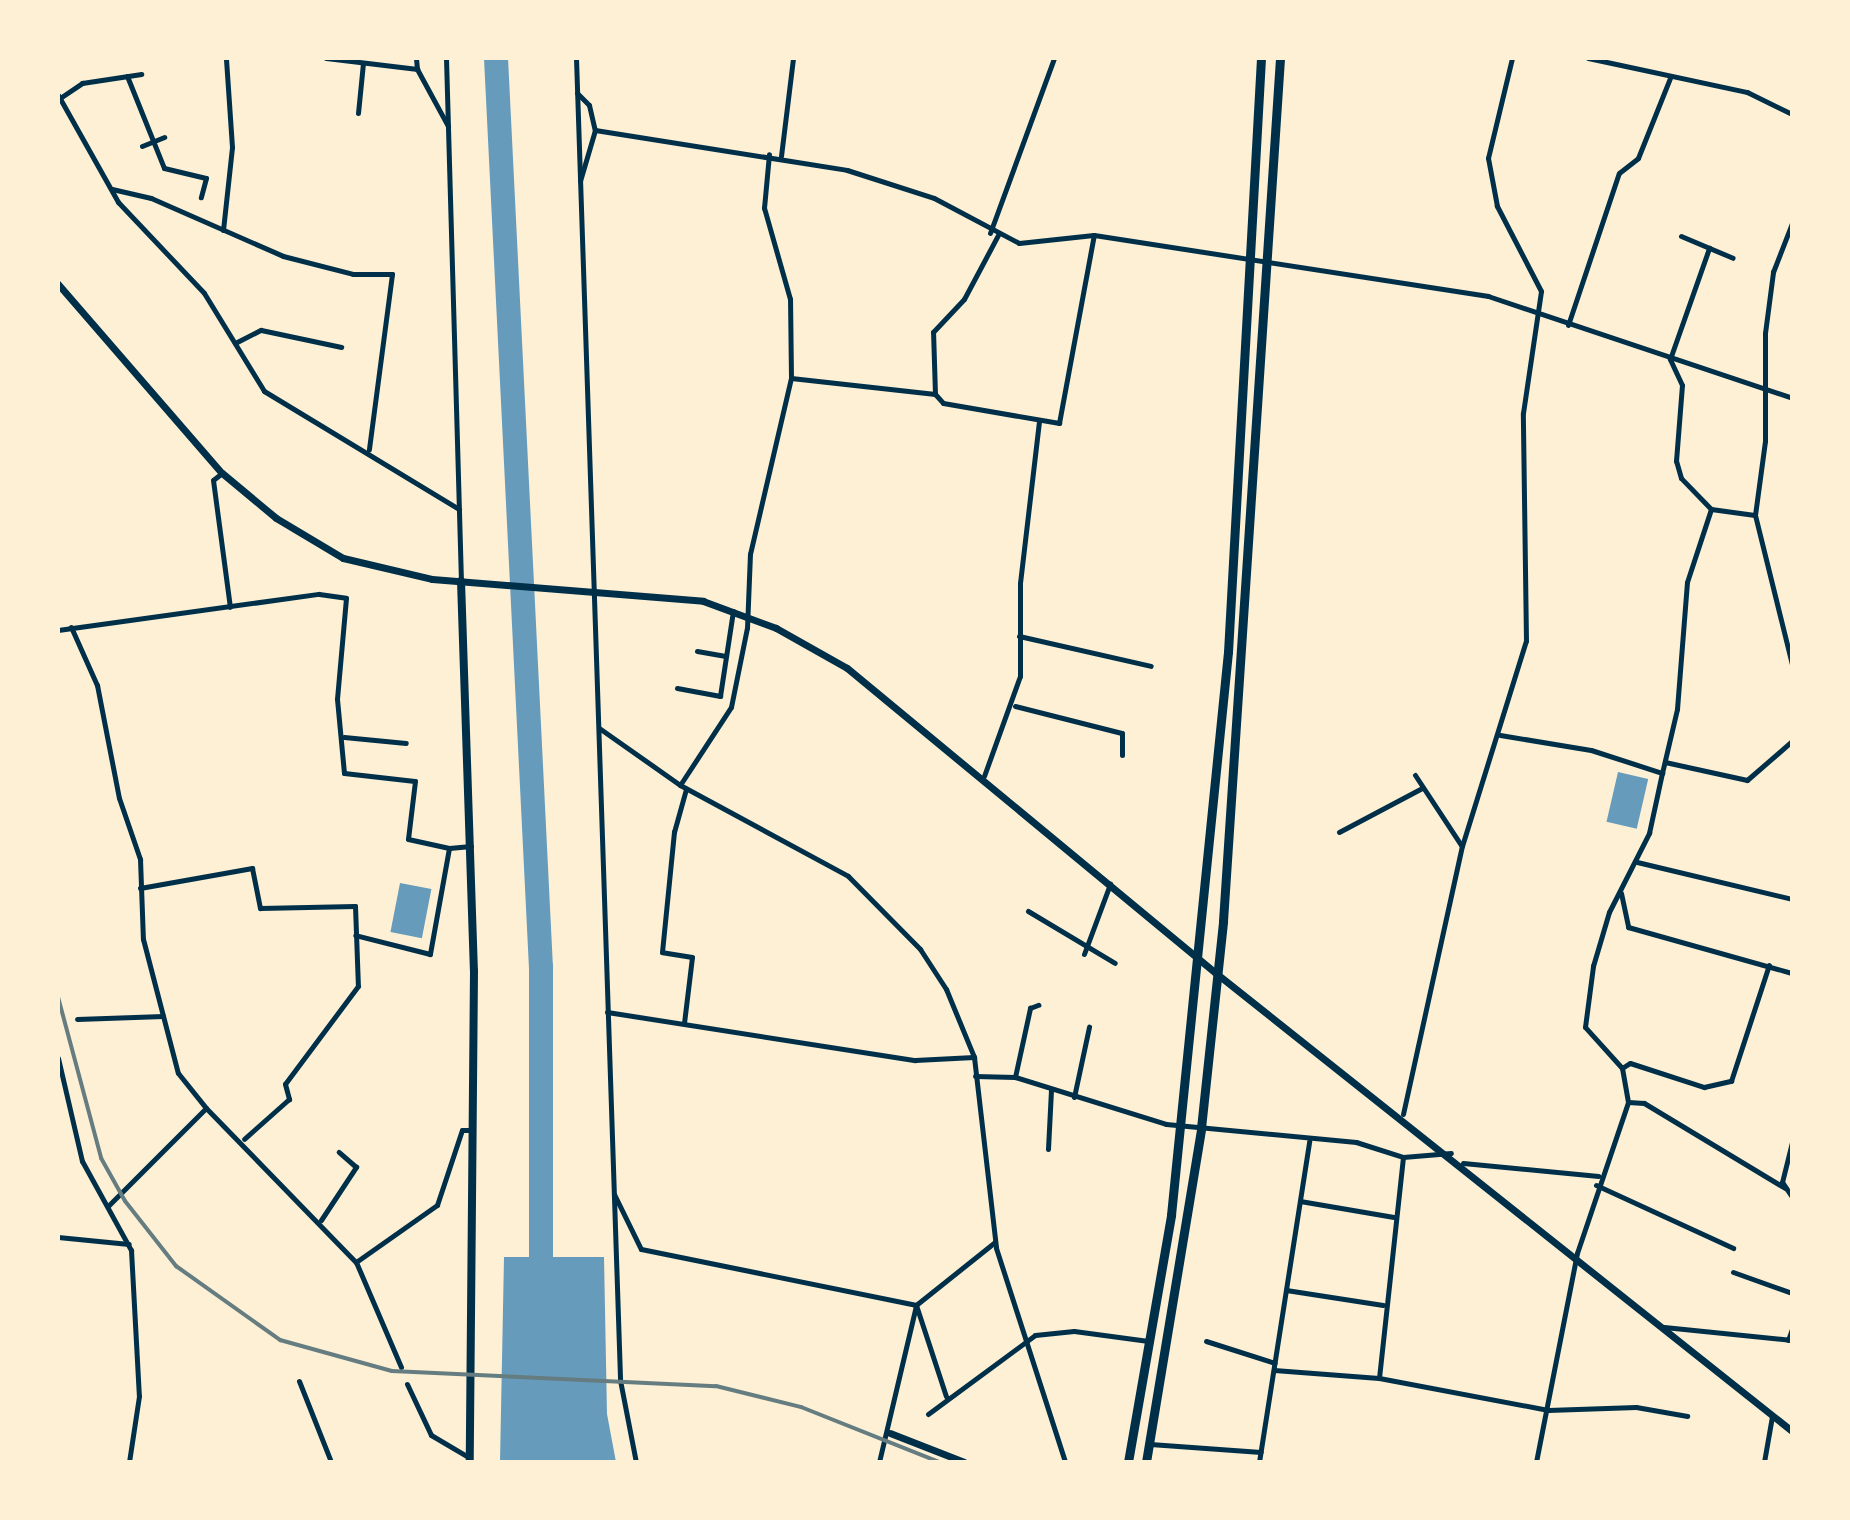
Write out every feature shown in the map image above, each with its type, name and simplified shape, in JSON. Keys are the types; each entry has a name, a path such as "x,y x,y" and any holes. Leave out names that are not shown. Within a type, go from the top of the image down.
{"main road":[{"path":"1128,1462 1153,1342 1228,652 1261,58"},
{"path":"1146,1462 1201,1128 1217,974 1269,265 1280,58"},
{"path":"461,581 471,846 474,1130 470,1460"}],"street":[{"path":"223,230 232,147 226,58"},
{"path":"326,58 417,69"},
{"path":"416,58 417,69 449,126"},
{"path":"446,58 461,581"},
{"path":"576,58 590,589 598,727 620,1380 636,1462"},
{"path":"781,156 793,58"},
{"path":"990,233 1054,58"},
{"path":"1403,1114 1462,846 1500,735 1526,641 1523,413 1542,315 1540,282 1497,206 1488,158 1512,58"},
{"path":"1588,58 1670,78 1747,92 1792,114"},
{"path":"358,113 363,63"},
{"path":"141,74 82,83 59,97 112,189 152,245 204,293 276,402 369,449 425,494 459,509"},
{"path":"127,76 164,168 206,178 201,197"},
{"path":"1568,325 1619,173 1638,158 1670,78"},
{"path":"577,93 589,105 595,130 579,181"},
{"path":"595,130 781,156 910,190 990,233 1019,243 1094,235 1269,265 1488,296 1792,398"},
{"path":"142,146 164,137"},
{"path":"680,785 731,707 750,554 791,378 790,299 764,208 769,154"},
{"path":"112,189 283,256 353,274 392,274 369,449"},
{"path":"1792,223 1773,272 1762,389 1765,441 1755,515 1792,665"},
{"path":"998,235 964,299 933,332 935,394 943,403 1039,421 1063,417 1094,235"},
{"path":"1681,236 1733,258"},
{"path":"1709,248 1670,359 1682,385 1676,461 1681,478 1711,509 1755,515"},
{"path":"58,284 222,473 296,533 343,558 478,583 680,596 744,614 847,668 984,776 1217,974 1403,1114 1792,1431"},
{"path":"235,343 261,330 341,347"},
{"path":"791,378 935,394"},
{"path":"984,776 1015,706 1039,421"},
{"path":"222,473 213,480 230,607"},
{"path":"1536,1462 1577,1253 1598,1176 1618,1146 1628,1102 1622,1068 1585,1027 1598,944 1637,862 1665,762 1677,709 1684,597 1711,509"},
{"path":"58,630 319,594 346,598 337,699 344,737 344,773 415,781 408,839 449,848 471,846"},
{"path":"677,688 720,696 733,610"},
{"path":"71,627 97,685 140,888 143,939 178,1073 206,1108 244,1139 356,1262 401,1367"},
{"path":"1019,636 1151,666"},
{"path":"697,651 726,656"},
{"path":"1015,706 1122,733 1122,755"},
{"path":"598,727 686,789 848,876 920,949 974,1057 995,1242 1065,1462"},
{"path":"1500,735 1591,750 1662,773"},
{"path":"344,737 406,743"},
{"path":"1665,762 1747,780 1792,741"},
{"path":"1415,775 1462,846"},
{"path":"1339,832 1422,788"},
{"path":"684,1023 692,957 662,952 674,832 686,789"},
{"path":"355,935 430,954 449,848"},
{"path":"1637,862 1792,899"},
{"path":"140,888 252,868 260,908 355,906 358,986 285,1084 289,1099 244,1139"},
{"path":"1084,954 1111,883"},
{"path":"1621,892 1628,927 1792,973"},
{"path":"1028,911 1115,963"},
{"path":"1622,1068 1630,1063 1704,1087 1731,1081 1769,965"},
{"path":"1015,1077 1030,1008 1038,1005"},
{"path":"607,1012 915,1060 974,1057"},
{"path":"77,1019 163,1016"},
{"path":"1074,1097 1089,1027"},
{"path":"58,1058 82,1161 129,1244 139,1396 129,1462"},
{"path":"975,1076 1015,1077 1074,1097 1178,1125 1309,1141 1356,1142 1403,1157 1451,1153"},
{"path":"1048,1149 1051,1089"},
{"path":"1628,1102 1644,1103 1785,1188 1792,1197"},
{"path":"108,1206 206,1108"},
{"path":"356,1262 437,1205 462,1130 474,1130"},
{"path":"1259,1462 1309,1141"},
{"path":"1785,1188 1792,1142"},
{"path":"321,1220 356,1167 339,1152"},
{"path":"1379,1378 1383,1305 1403,1157"},
{"path":"1463,1163 1598,1176"},
{"path":"1596,1185 1733,1248"},
{"path":"613,1193 641,1249 916,1305"},
{"path":"1300,1201 1394,1217"},
{"path":"58,1237 129,1244"},
{"path":"879,1462 890,1433 916,1305 995,1242"},
{"path":"1733,1272 1792,1293"},
{"path":"1286,1290 1383,1305"},
{"path":"916,1305 946,1396"},
{"path":"1664,1327 1790,1340 1792,1329"},
{"path":"928,1414 946,1396 1029,1342 1074,1331 1153,1342"},
{"path":"1206,1341 1275,1367 1379,1378 1548,1410 1636,1407 1687,1416"},
{"path":"299,1381 331,1462"},
{"path":"407,1384 431,1435 470,1460"},
{"path":"1764,1462 1772,1416"},
{"path":"890,1433 964,1462"},
{"path":"1150,1444 1261,1452"}],"water":[{"path":"1618,772 1648,779 1637,829 1607,822"},
{"path":"400,883 431,889 422,938 390,932"},
{"path":"504,1257 604,1257 607,1414 616,1462 500,1462"}],"waterway":[{"path":"496,58 541,967 541,1287"}],"railway":[{"path":"58,997 101,1158 125,1201 176,1266 280,1340 392,1371 716,1386 801,1407 939,1462"}]}
